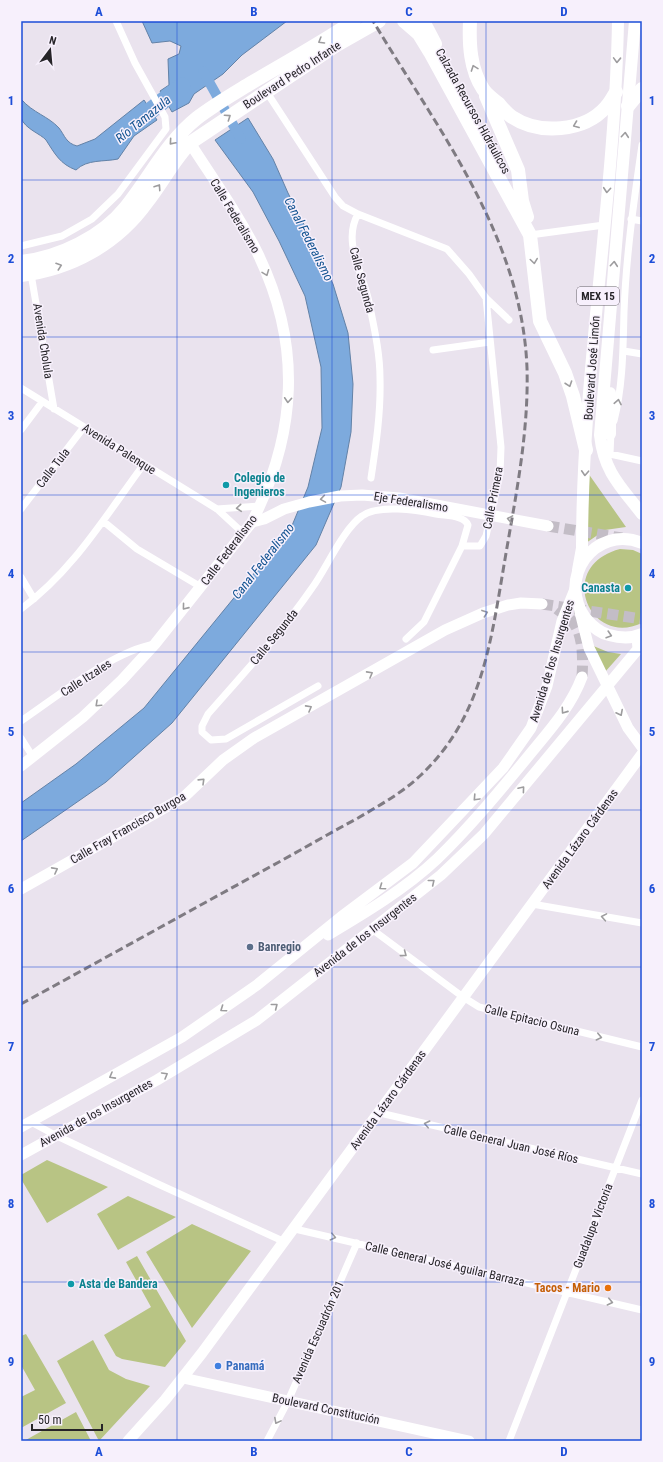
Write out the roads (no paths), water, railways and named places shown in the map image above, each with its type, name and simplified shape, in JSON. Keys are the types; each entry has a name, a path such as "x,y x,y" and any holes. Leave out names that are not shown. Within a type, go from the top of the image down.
{"highway":[{"name":"Boulevard Pedro Infante","path":"21,262 53,255 91,236 110,222 125,208 166,150 185,129 200,116 354,21"},
{"name":"Boulevard Pedro Infante","path":"26,275 76,260 97,250 114,238 130,224 147,203 179,154 190,143 249,102 335,46 379,21"},
{"path":"335,46 388,21"},
{"name":"Calzada Recursos Hidráulicos","path":"404,21 419,34 430,52 472,125 530,235"},
{"name":"Calzada Recursos Hidráulicos","path":"423,21 464,91 524,206 530,235 540,321 565,373 586,450"},
{"path":"470,21 471,59 498,124 507,141 520,179 524,206"},
{"path":"628,106 642,89"},
{"path":"484,90 513,117 526,124 555,129 570,127 585,121 600,112 606,108 616,92"},
{"path":"507,141 512,130 526,124"}],"main road":[{"name":"Boulevard José Limón","path":"575,590 582,548 586,450 616,92 618,21"},
{"name":"Boulevard José Limón","path":"635,21 600,435 604,460 610,473 642,514"},
{"name":"Calle Federalismo","path":"21,766 100,702 155,644 252,522 260,506 280,449 289,401 290,366 287,342 281,315 259,255 245,229 190,143"},
{"path":"610,434 610,394 615,338 611,304"},
{"path":"622,488 642,504"},
{"name":"Eje Federalismo","path":"252,522 264,519 284,509 309,502 362,495 400,498 548,526"},
{"path":"578,570 585,558 595,548 608,542 622,539 642,543"},
{"path":"575,590 589,648 607,688 628,728 642,747"},
{"name":"Avenida de los Insurgentes","path":"21,1127 182,1037 257,985 413,863 503,768 527,734 538,712 547,686 562,621 575,590"},
{"name":"Calle Fray Francisco Burgoa","path":"21,889 184,797 223,760 240,747 445,630 483,613 514,604 542,604"},
{"path":"580,612 590,625 604,634 620,638 639,635"},
{"name":"Avenida de los Insurgentes","path":"21,1155 157,1080 257,1020 441,875 484,834 607,688 638,649 639,635"},
{"path":"292,957 365,913 436,859 480,814 561,716 575,696 582,677"},
{"name":"Avenida Lázaro Cárdenas","path":"128,1441 183,1378 295,1229 380,1113 462,997 642,754"},
{"name":"Boulevard Constitución","path":"183,1378 469,1441"}],"street":[{"path":"21,246 62,236 92,219 118,194 166,129 165,117 151,94 116,21"},
{"path":"266,91 335,197 343,206 358,214 447,248 486,298 509,320"},
{"name":"Boulevard José Limón","path":"642,145 632,219 624,312 624,351 619,401 610,434 610,454 642,461"},
{"name":"Calle Segunda","path":"358,214 353,224 352,242 369,300 376,336 380,377 378,432 371,478"},
{"path":"632,219 642,221"},
{"path":"530,235 604,225"},
{"name":"Avenida Cholula","path":"26,275 54,409"},
{"name":"Calle Primera","path":"462,546 480,546 486,536 491,508 500,474 501,447 486,298"},
{"path":"433,350 490,342"},
{"path":"624,351 642,354"},
{"name":"Avenida Palenque","path":"21,388 217,510 243,533"},
{"path":"21,430 42,402"},
{"name":"Calle Tula","path":"21,509 84,427"},
{"path":"21,609 53,582 74,559 144,464"},
{"path":"217,510 260,506"},
{"name":"Calle Segunda","path":"318,686 226,739 211,740 202,732 202,726 208,714 285,626 314,586 346,533 355,522 369,512 380,509 421,510 459,517 467,521 468,525 462,546"},
{"path":"103,521 137,549 201,587"},
{"path":"406,639 424,622 462,546"},
{"path":"21,577 34,599"},
{"name":"Calle Itzales","path":"21,721 110,662 141,646 155,644"},
{"path":"21,738 33,757"},
{"path":"532,904 642,923"},
{"name":"Calle Epitacio Osuna","path":"373,930 462,997 479,1008 642,1047"},
{"name":"Guadalupe Victoria","path":"509,1441 642,1100"},
{"name":"Calle General Juan José Ríos","path":"380,1113 642,1174"},
{"path":"31,1122 56,1136 208,1208 285,1242"},
{"name":"Calle General José Aguilar Barraza","path":"295,1229 642,1310"},
{"name":"Avenida Escuadrón 201","path":"267,1441 288,1401 357,1243"}],"water":[{"path":"142,21 287,21 242,55 223,74 194,94 189,103 172,112 160,91 169,85 168,59 179,54 181,46 170,41 152,43"},
{"path":"21,99 30,108 55,124 68,141 77,146 95,139 144,100 157,120 134,136 118,159 90,162 80,166 76,170 70,168 62,162 46,140 23,122 20,114"},
{"path":"248,118 273,159 333,284 348,333 353,384 351,432 341,487 316,545 172,723 106,782 21,841 21,803 76,764 144,708 291,528 308,487 322,428 321,367 305,296 279,241 253,192 215,140"}],"waterway":[{"name":"Canal Federalismo","path":"203,71 241,139"},
{"name":"Río Tamazula","path":"132,125 182,86"}],"tunnel":[{"path":"548,526 622,538"},
{"path":"542,604 642,619"},
{"path":"557,609 570,619 579,633 582,648 582,677"}],"railway":[{"path":"21,1004 358,818 399,793 421,775 441,753 457,730 479,681 487,655 493,627 520,470 526,419 527,393 527,368 522,320 510,273 493,229 472,186 449,144 373,21"}],"place":[{"name":"Colegio de Ingenieros","path":"226,485"},
{"name":"Canasta","path":"628,588"},
{"name":"Banregio","path":"250,947"},
{"name":"Asta de Bandera","path":"71,1284"},
{"name":"Tacos - Mario","path":"608,1288"},
{"name":"Panamá","path":"218,1366"}]}
